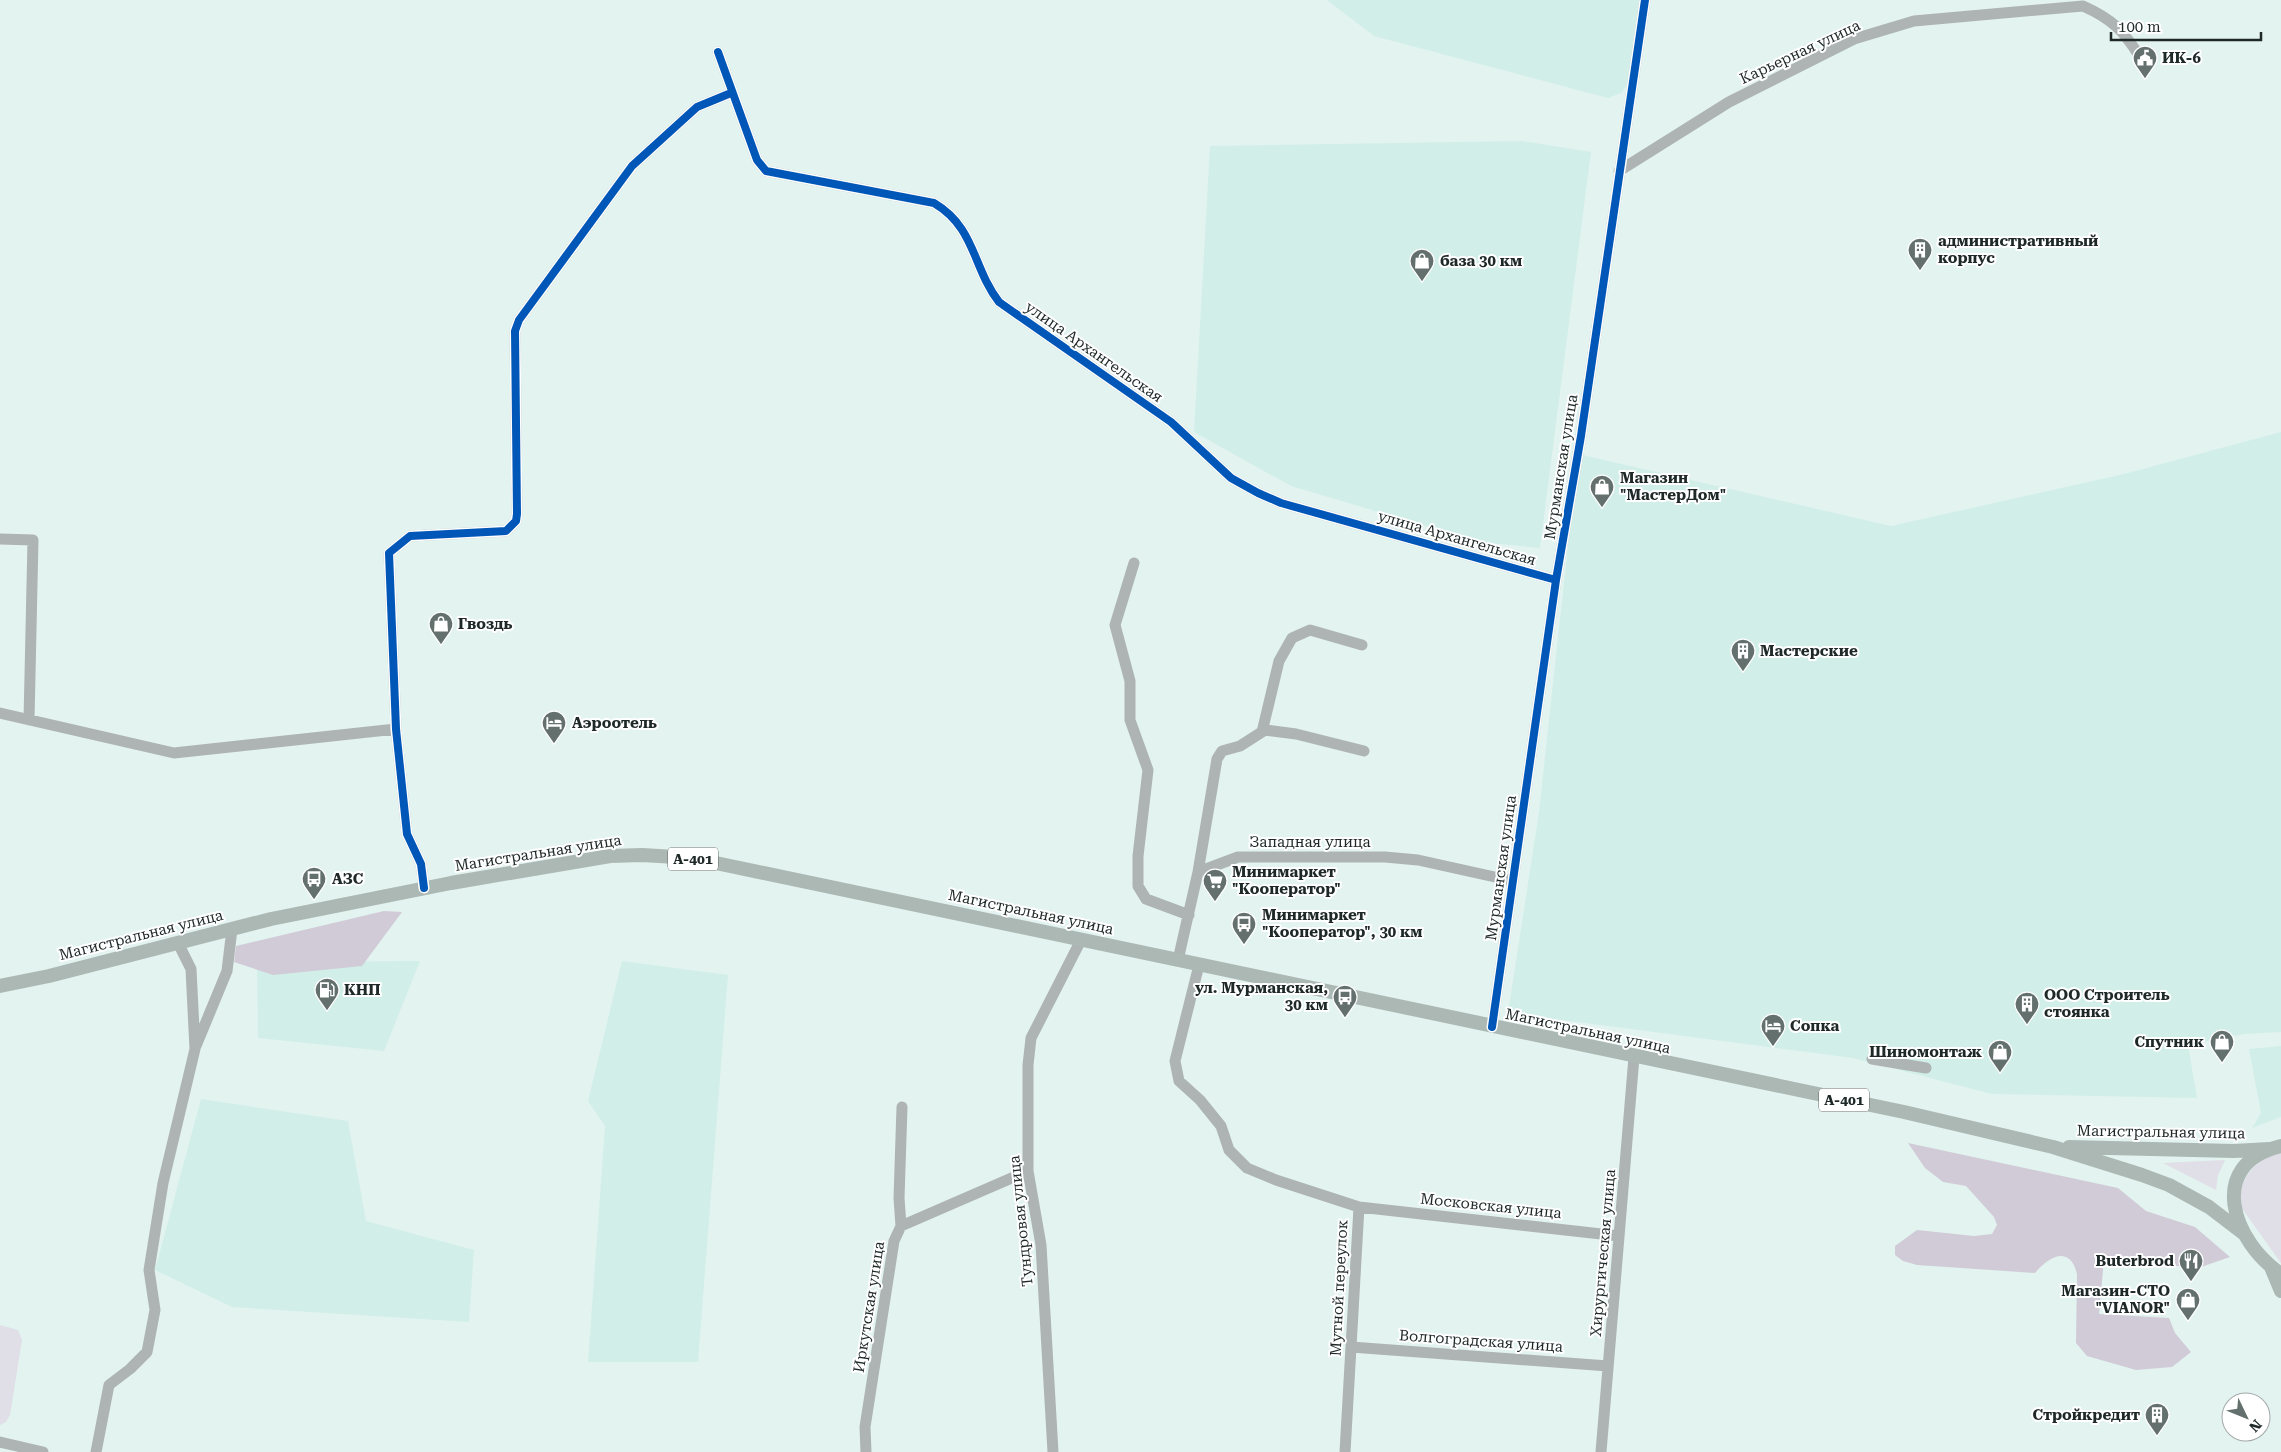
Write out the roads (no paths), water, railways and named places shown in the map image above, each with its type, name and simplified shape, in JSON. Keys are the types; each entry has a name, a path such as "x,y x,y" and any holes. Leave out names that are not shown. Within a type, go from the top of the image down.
{"main road":[{"name":"Магистральная улица","path":"0,986 232,929 424,888 610,856 642,855 684,858 751,869 1634,1057 1904,1112 2053,1147 2169,1185 2209,1207 2243,1233"},
{"name":"Магистральная улица","path":"2053,1147 2234,1151 2275,1148"},
{"name":"А-401","path":"2275,1148 2248,1163 2240,1173 2233,1188 2234,1205 2243,1233 2276,1271 2281,1291"}],"street":[{"name":"Мурманская улица","path":"1492,1027 1556,580 1581,436 1645,0"},
{"name":"Карьерная улица","path":"1619,171 1728,102 1854,39 1914,21 2083,6 2107,16 2122,31 2140,57"},
{"name":"улица Архангельская","path":"718,52 731,93 757,160 766,171 934,203 949,213 964,229 988,287 999,302 1171,422 1231,478 1258,493 1282,503 1556,580"},
{"path":"424,888 421,864 407,834 396,729 389,553 410,536 506,531 512,527 517,514 515,331 519,320 632,166 697,107 731,93"},
{"path":"0,539 33,540 29,720"},
{"path":"1134,564 1115,625 1130,681 1130,720 1148,770 1138,856 1138,886 1146,899 1189,915"},
{"path":"1262,732 1279,661 1292,638 1310,630 1362,645"},
{"path":"0,713 174,753 396,729"},
{"path":"1178,960 1198,872 1218,759 1222,751 1240,746 1265,730 1296,734 1364,751"},
{"name":"Западная улица","path":"1198,872 1238,857 1385,857 1418,860 1513,881"},
{"path":"96,1452 110,1385 130,1369 146,1352 155,1310 149,1270 163,1183 195,1049 227,971 232,929"},
{"name":"Тундровая улица","path":"1053,1452 1041,1245 1028,1171 1030,1038 1082,940"},
{"path":"178,943 191,969 195,1049"},
{"name":"Мутной переулок","path":"1199,965 1175,1061 1179,1080 1200,1100 1221,1126 1229,1150 1247,1168 1276,1180 1359,1206 1345,1452"},
{"name":"Хирургическая улица","path":"1601,1452 1634,1057"},
{"path":"1872,1059 1926,1068"},
{"name":"Иркутская улица","path":"866,1452 865,1427 868,1407 894,1241 901,1226 899,1198 902,1107"},
{"path":"901,1226 1028,1171"},
{"name":"Московская улица","path":"1359,1206 1619,1236"},
{"name":"Волгоградская улица","path":"1351,1346 1608,1366"},
{"path":"0,1442 43,1452"}],"place":[{"name":"ИК-6","path":"2145,79"},
{"name":"административный корпус","path":"1920,271"},
{"name":"база 30 км","path":"1422,282"},
{"name":"Магазин \"МастерДом\"","path":"1602,508"},
{"name":"Гвоздь","path":"441,645"},
{"name":"Мастерские","path":"1743,672"},
{"name":"Аэроотель","path":"554,744"},
{"name":"АЗС","path":"314,900"},
{"name":"Минимаркет \"Кооператор\"","path":"1215,902"},
{"name":"Минимаркет \"Кооператор\", 30 км","path":"1244,945"},
{"name":"КНП","path":"327,1011"},
{"name":"ул. Мурманская, 30 км","path":"1345,1018"},
{"name":"ООО Строитель стоянка","path":"2027,1025"},
{"name":"Сопка","path":"1773,1047"},
{"name":"Спутник","path":"2222,1063"},
{"name":"Шиномонтаж","path":"2000,1073"},
{"name":"Buterbrod","path":"2191,1282"},
{"name":"Магазин-СТО \"VIANOR\"","path":"2188,1321"},
{"name":"Стройкредит","path":"2157,1436"}]}
